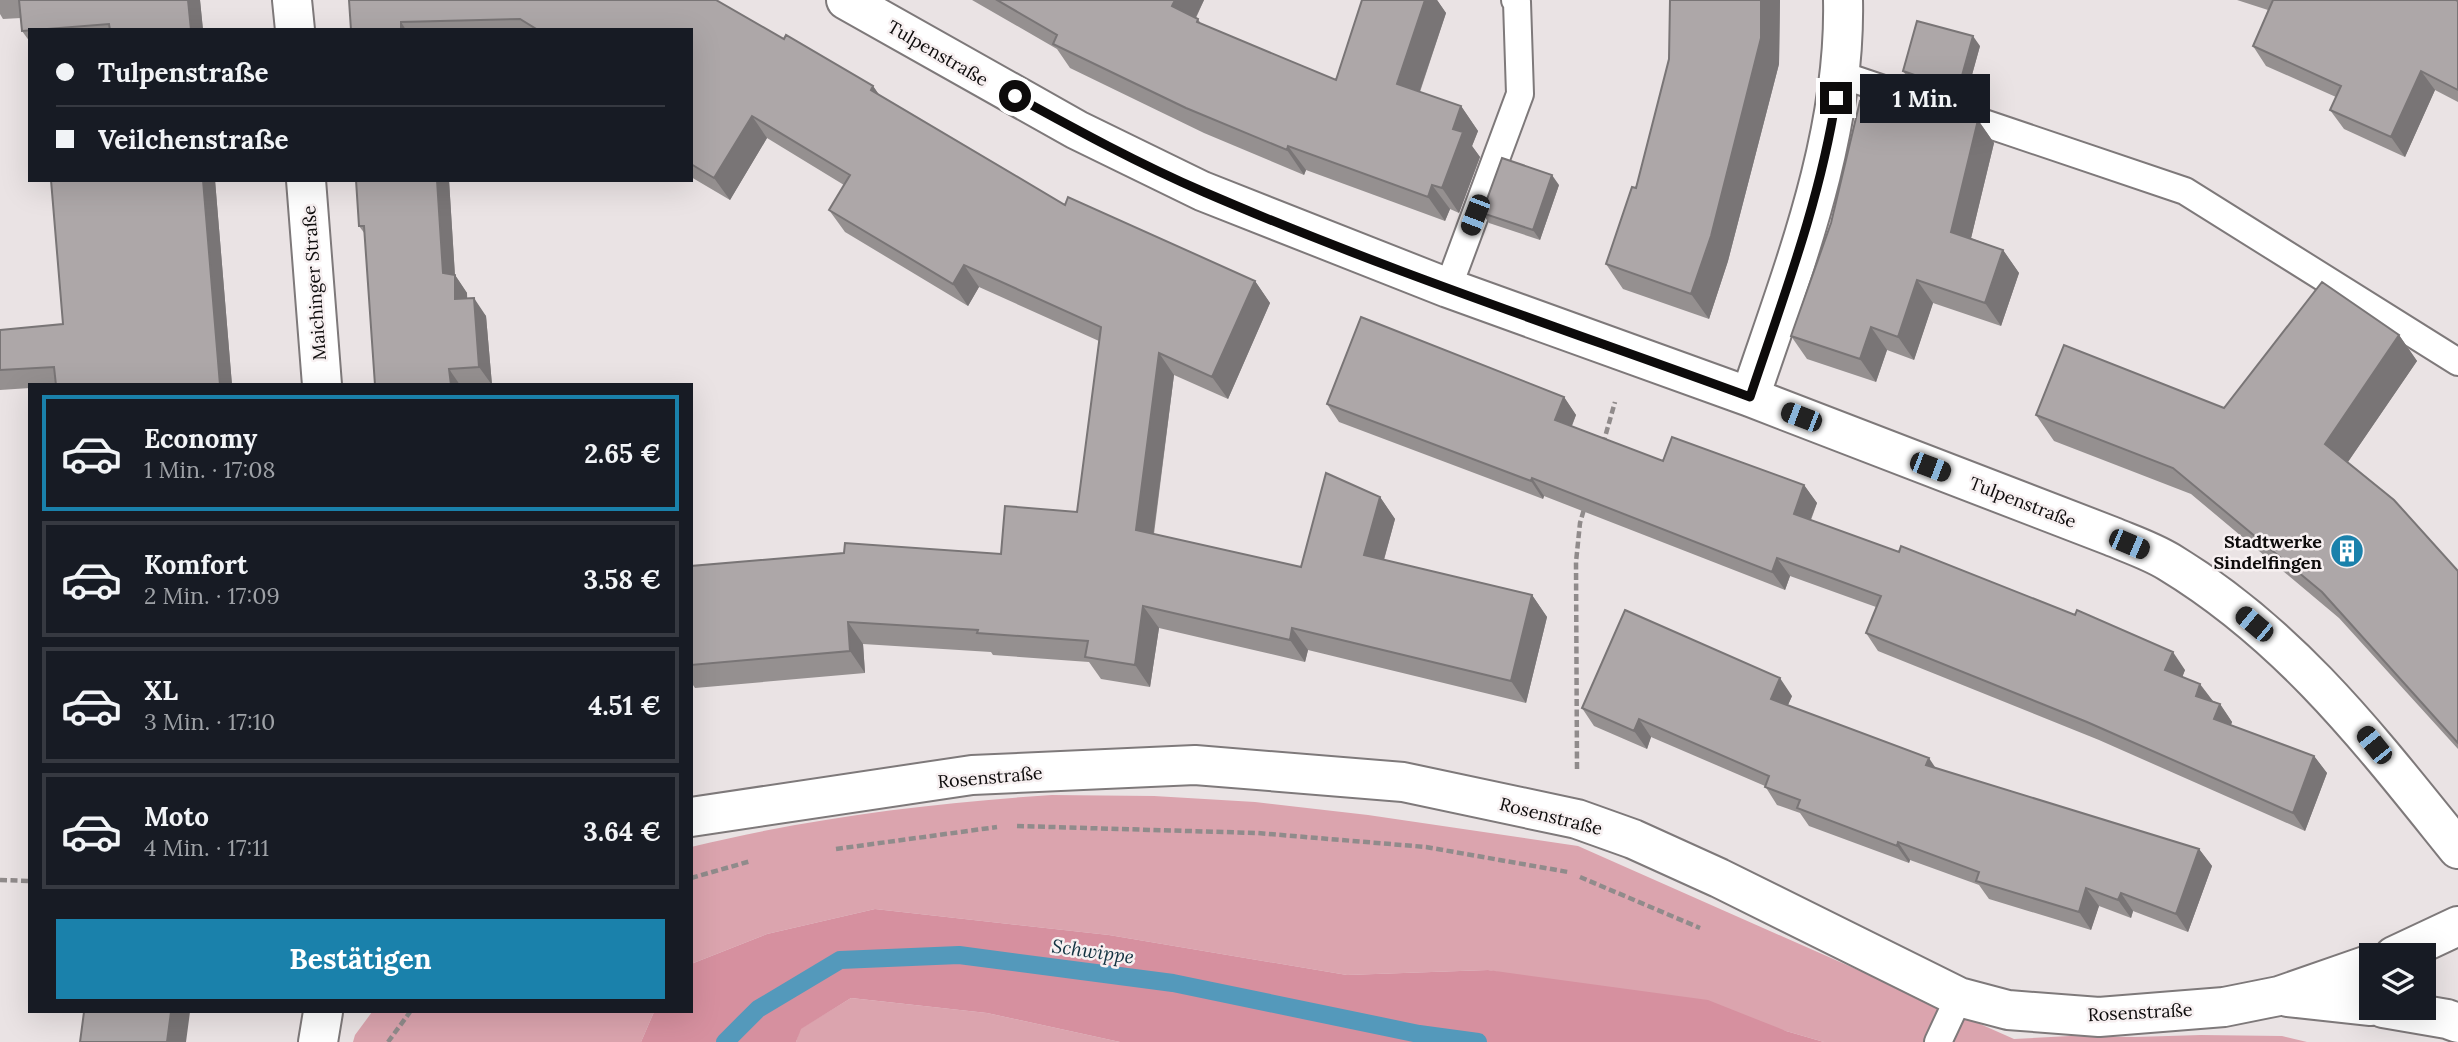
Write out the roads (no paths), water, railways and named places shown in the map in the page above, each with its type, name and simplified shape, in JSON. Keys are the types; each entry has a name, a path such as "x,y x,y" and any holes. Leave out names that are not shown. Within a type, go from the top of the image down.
{"street":[{"path":"292,0 295,28"},
{"name":"Tulpenstraße","path":"846,0 1077,130 1202,191 1448,288 1750,397 2167,560 2221,597 2270,637 2320,684 2357,724 2458,849"},
{"path":"1750,397 1807,225 1828,145 1844,41 1843,0"},
{"name":"Maichinger Straße","path":"306,182 321,383"},
{"name":"Rosenstraße","path":"693,817 972,775 1195,765 1403,782 1577,819 1633,839 1719,878 1959,998 2008,1010 2099,1017 2224,1007 2279,996 2359,968"},
{"path":"2422,943 2458,926"},
{"path":"2279,996 2359,1005"},
{"path":"318,1042 323,1013"},
{"path":"2436,1017 2458,1023"}],"lane":[{"path":"1448,288 1520,94 1515,0"},
{"path":"1839,74 2185,191 2458,362"},
{"path":"1938,1042 1959,998"}],"waterway":[{"name":"Schwippe","path":"725,1042 758,1009 840,960 959,955 1173,983 1419,1034 1478,1042"}],"place":[{"name":"Stadtwerke Sindelfingen","path":"2347,551"}]}
